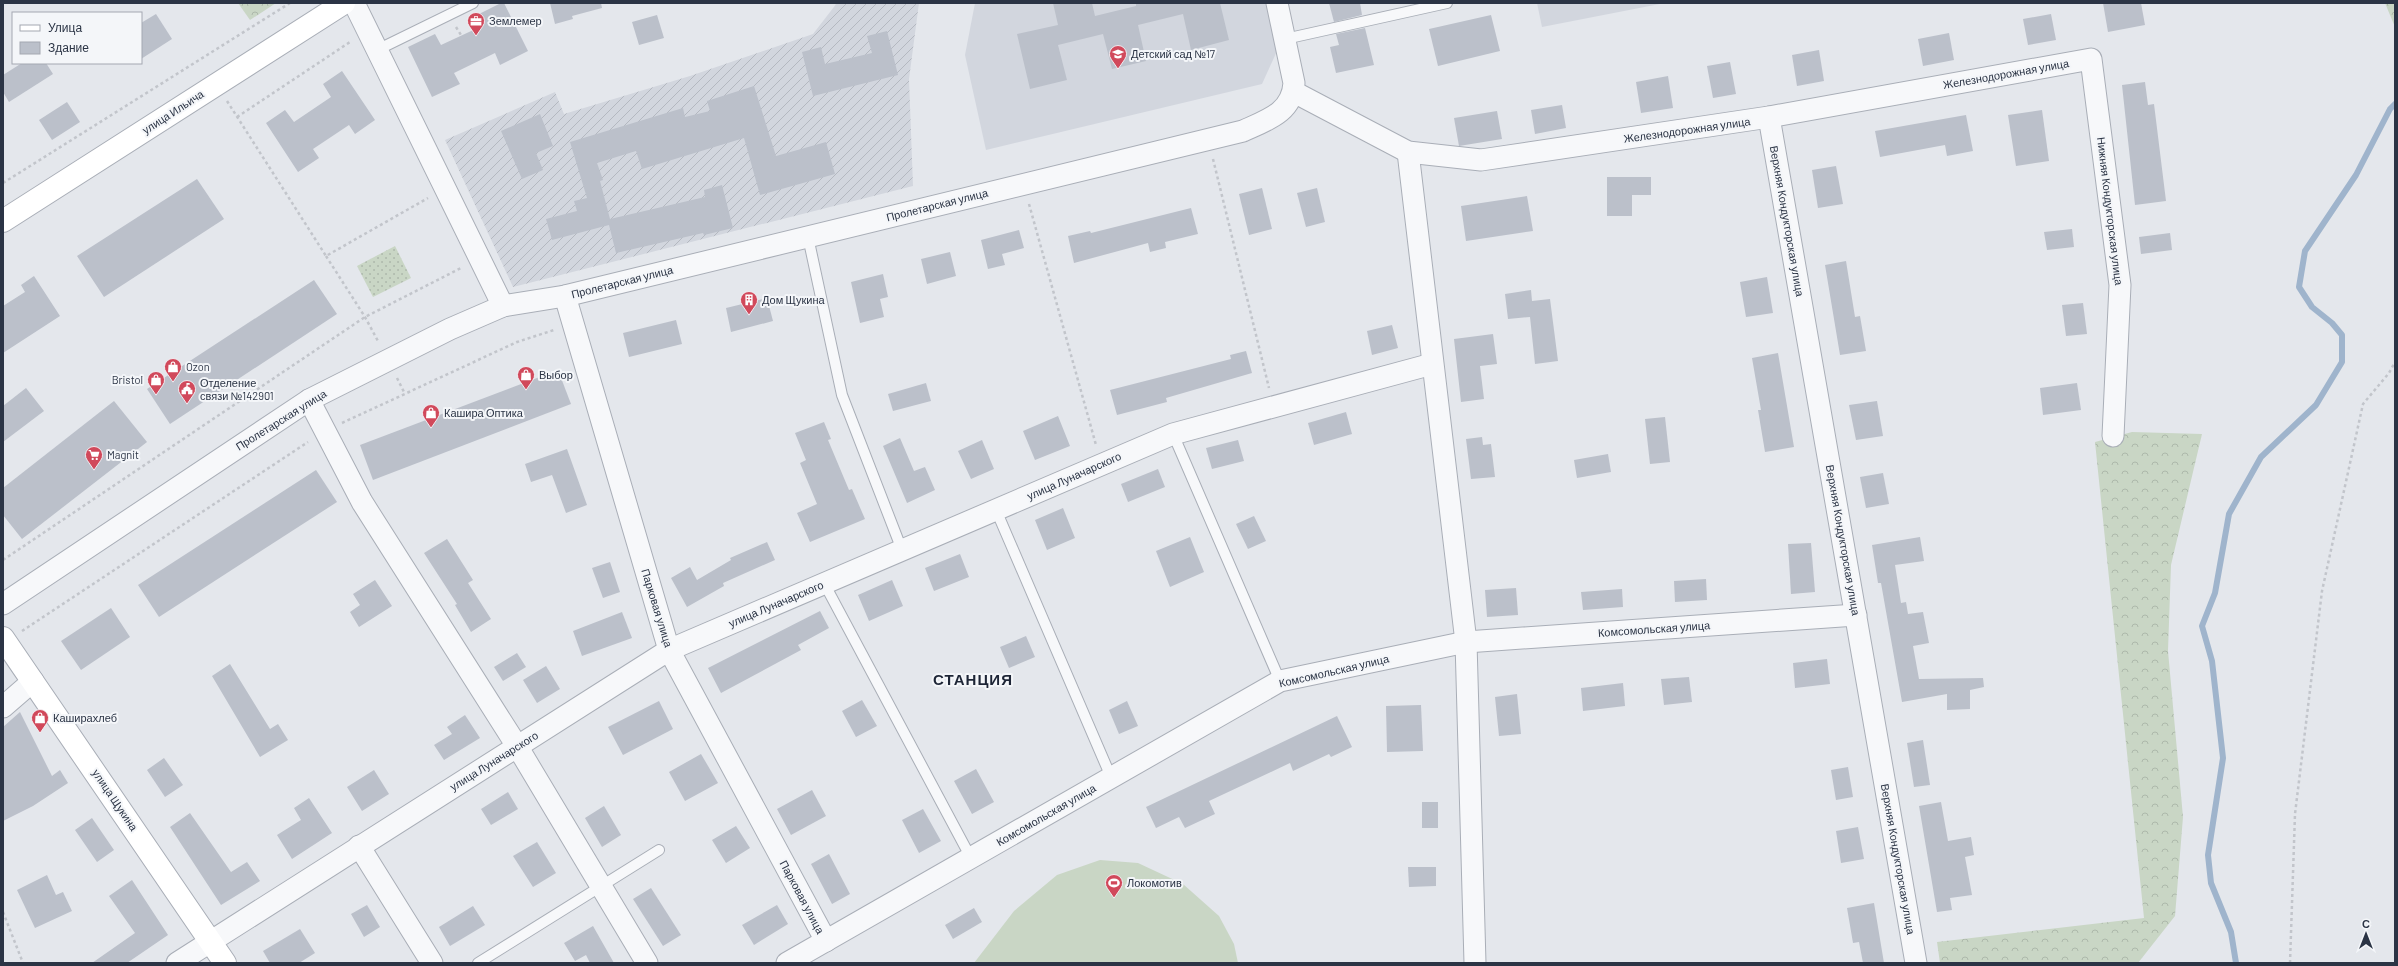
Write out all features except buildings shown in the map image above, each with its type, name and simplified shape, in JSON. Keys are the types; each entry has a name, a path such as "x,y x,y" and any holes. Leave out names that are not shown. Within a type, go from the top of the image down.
{"main road":[{"name":"улица Ильича","path":"3,221 344,3"},
{"name":"улица Щукина","path":"4,640 211,940 225,963"}],"street":[{"path":"354,3 503,306"},
{"path":"1277,3 1294,83 1294,92"},
{"name":"Железнодорожная улица","path":"1294,92 1408,152 1481,160 1769,117 2091,59"},
{"name":"Нижняя Кондукторская улица","path":"2091,59 2120,285 2114,436"},
{"name":"Пролетарская улица","path":"3,604 309,400 450,328 503,306 565,296 1243,131 1281,113 1294,92"},
{"name":"Верхняя Кондукторская улица","path":"1769,117 1916,963"},
{"path":"1408,152 1466,642 1475,963"},
{"name":"Парковая улица","path":"565,296 669,650 826,940"},
{"name":"улица Луначарского","path":"177,963 669,650 996,510 1101,463 1173,434 1432,364"},
{"path":"309,400 362,502 517,746 647,963"},
{"name":"Комсомольская улица","path":"787,963 1280,682 1466,642 1856,615"},
{"path":"3,707 33,682"},
{"path":"359,846 432,963"}],"lane":[{"path":"377,50 473,3"},
{"path":"1285,39 1428,5 1446,3"},
{"path":"808,237 842,395 902,550"},
{"path":"1173,434 1280,682"},
{"path":"996,510 1111,777"},
{"path":"824,583 971,858"},
{"path":"478,963 659,850"}],"path":[{"path":"3,183 290,3"},
{"path":"237,117 368,31"},
{"path":"216,84 365,317 405,394"},
{"path":"1208,140 1273,406"},
{"path":"1024,184 1101,463"},
{"path":"326,256 445,188"},
{"path":"3,560 365,317 480,258"},
{"path":"4,640 325,431 517,342 574,324"},
{"path":"2290,963 2295,814 2322,591 2363,404 2389,373 2395,362"},
{"path":"3,912 23,963"}],"shaded area":[{"path":"837,3 919,3 909,79 913,186 513,287 445,140 555,92 564,114 690,76 813,34"},
{"name":"Детский сад №17","path":"975,3 1266,3 1277,51 1262,84 986,150 965,55"},
{"path":"1537,3 1665,3 1542,27"}],"green space":[{"path":"238,3 276,3 250,20"},
{"path":"2385,3 2395,3 2395,27"},
{"path":"395,246 411,278 373,297 357,266"},
{"path":"2132,432 2202,434 2171,565 2168,651 2183,817 2175,916 2138,963 1940,963 1937,942 2144,918 2095,442"},
{"name":"Локомотив","path":"1100,860 1138,863 1183,884 1219,916 1234,944 1238,963 974,963 1014,911 1057,875"}],"waterway":[{"path":"2236,963 2231,932 2211,883 2208,855 2223,758 2212,661 2202,626 2215,593 2229,514 2261,457 2316,405 2342,362 2342,335 2332,323 2312,307 2299,287 2305,251 2356,175 2390,109 2395,104"}],"place":[{"name":"Землемер","path":"476,36"},
{"name":"Детский сад №17","path":"1118,69"},
{"name":"Дом Щукина","path":"749,315"},
{"name":"Ozon","path":"173,382"},
{"name":"Выбор","path":"526,390"},
{"name":"Bristol","path":"156,395"},
{"name":"Отделение связи №142901","path":"187,404"},
{"name":"Кашира Оптика","path":"431,428"},
{"name":"Magnit","path":"94,470"},
{"name":"Каширахлеб","path":"40,733"},
{"name":"Локомотив","path":"1114,898"}],"district":[{"name":"СТАНЦИЯ","path":"973,680"}]}
